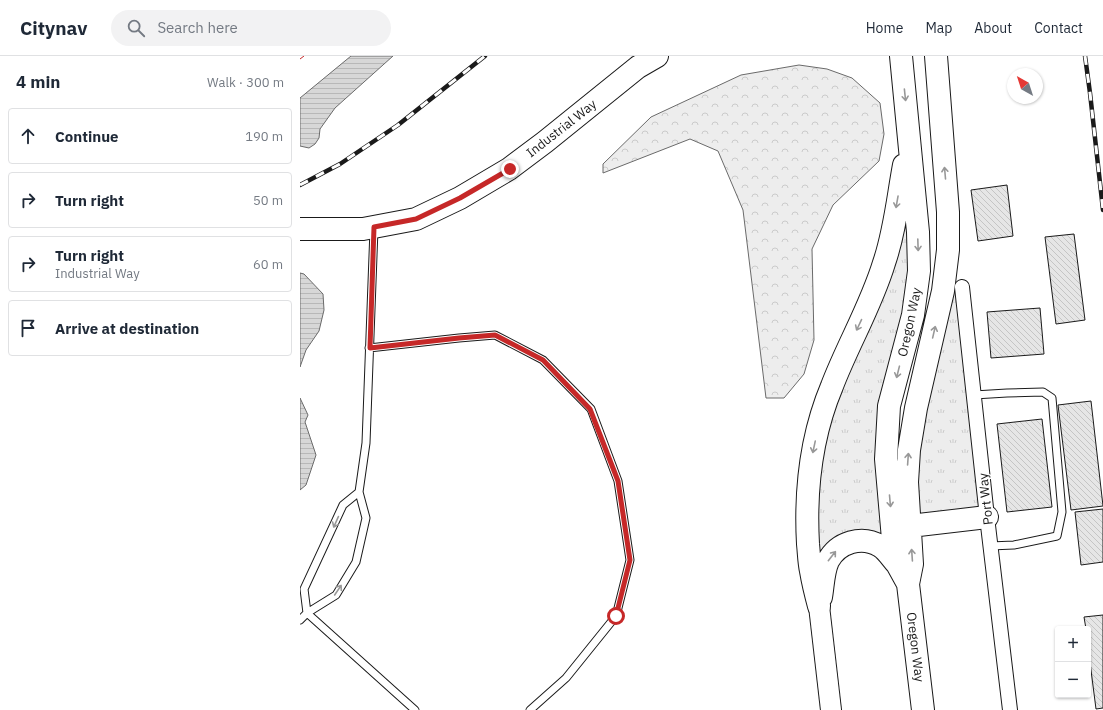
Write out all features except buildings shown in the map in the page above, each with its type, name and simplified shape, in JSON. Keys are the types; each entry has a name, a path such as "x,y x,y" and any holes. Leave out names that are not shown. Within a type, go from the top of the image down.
{"main road":[{"name":"Industrial Way","path":"300,229 363,229 416,219 460,198 510,169 638,67 657,56"},
{"name":"Oregon Way","path":"901,56 918,232 919,271 912,315 889,406 886,459 893,539 897,564 908,584"},
{"name":"Oregon Way","path":"923,710 908,584 912,564 907,482 909,450 916,408 943,291 948,250 948,212 936,56"},
{"path":"819,606 810,570 807,524 807,496 810,467 818,431 831,387 868,307 885,262 891,238 909,136"},
{"path":"910,526 987,517"},
{"path":"819,606 828,561 844,544 855,540 865,540 875,543 882,547 897,564"}],"street":[{"name":"Port Way","path":"962,287 990,546 1010,710"},
{"path":"819,606 831,710"}],"lane":[{"path":"300,620 307,613 336,595 356,562 366,518 360,492 366,443 374,227"},
{"path":"370,348 495,335 543,360 590,409 618,481 630,560 616,616 566,678 530,710"},
{"path":"974,395 1043,392 1052,398 1062,512 1057,536 1014,545 990,546"},
{"path":"360,492 343,505 304,589 307,613 415,710"}],"green space":[{"path":"799,65 827,69 852,78 880,103 884,134 879,161 833,205 812,249 814,340 804,374 784,398 766,398 743,210 718,151 690,139 603,173 603,164 651,117 741,75"},
{"path":"909,136 918,232 889,406 893,539 875,543 810,570 810,467 868,307"},
{"path":"962,287 987,517 910,526 907,482 943,291"}],"shaded area":[{"path":"351,56 393,56 335,108 320,129 319,138 315,144 309,148 300,146 300,98"},
{"path":"300,273 304,274 323,294 324,310 319,331 306,350 300,367"},
{"path":"300,398 308,415 305,422 316,455 306,485 300,490"}],"railway":[{"path":"300,185 340,164 398,125 485,56"},
{"path":"1085,56 1103,210"}],"power":[{"path":"300,59 304,56"}],"route":[{"path":"510,169 460,198 416,219 374,227 370,348 495,335 543,360 590,409 618,481 630,560 616,616"}]}
